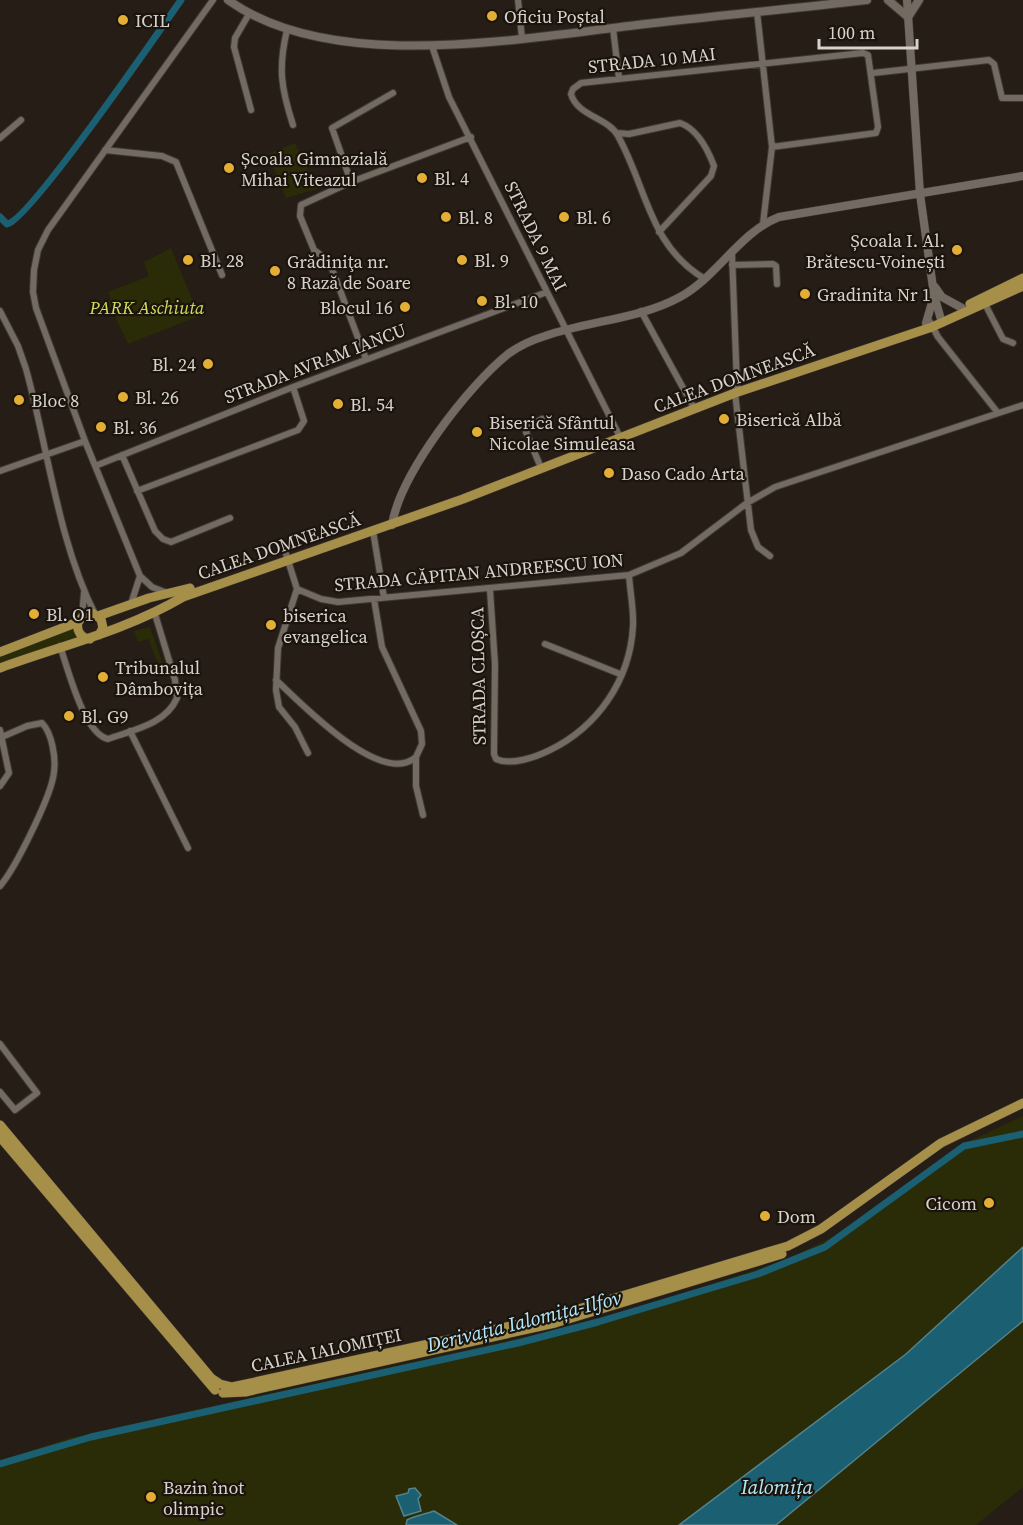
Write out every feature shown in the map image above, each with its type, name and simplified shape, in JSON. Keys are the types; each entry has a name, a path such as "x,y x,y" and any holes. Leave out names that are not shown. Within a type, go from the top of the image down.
{"main road":[{"path":"228,0 249,14 287,30 333,39 432,46 867,0"},
{"path":"888,0 908,17 919,0"},
{"name":"CALEA DOMNEASCĂ","path":"0,668 55,648 95,637 155,614 183,597 287,557 392,522 736,389 941,320 1023,283"},
{"path":"941,320 962,308 984,301"},
{"name":"CALEA DOMNEASCĂ","path":"97,615 373,531 539,463 619,434"},
{"path":"0,652 80,619 88,613 97,615 103,628 95,637 80,634 80,619"},
{"name":"CALEA IALOMIȚEI","path":"218,1386 552,1317 788,1245 821,1229 941,1143 1023,1103"},
{"name":"CALEA IALOMIȚEI","path":"218,1386 237,1394 467,1345 578,1317 789,1251 836,1227 959,1138 1023,1109"},
{"path":"0,1125 218,1386"},
{"path":"0,1137 218,1386"}],"street":[{"path":"169,593 152,587 140,576 85,441 36,308 33,279 38,250 48,230 213,0"},
{"path":"518,0 522,38"},
{"path":"907,0 920,194 934,295 941,320"},
{"path":"757,12 771,147 763,224"},
{"path":"249,14 235,38 234,47 251,110"},
{"path":"613,28 619,79"},
{"path":"287,30 280,67 282,93 293,125"},
{"name":"STRADA 9 MAI","path":"432,46 442,81 619,434"},
{"name":"STRADA 10 MAI","path":"617,134 576,104 571,94 573,89 581,83 865,53 870,57 873,73"},
{"path":"771,147 873,135 878,127 873,73 989,60 994,64 1002,98 1023,98"},
{"path":"351,182 332,128 393,93"},
{"path":"0,138 21,120"},
{"path":"659,232 711,176 714,166 710,155 696,135 680,123 629,134 617,134 659,232 677,259 705,279"},
{"path":"366,359 329,261 314,250 299,210 306,201 471,137"},
{"path":"105,150 162,156 176,162 222,275"},
{"path":"392,522 403,492 429,447 481,380 517,348 566,329 641,311 678,298 705,279 763,224 786,216 1023,176"},
{"path":"732,254 736,389 747,502 754,542 770,556"},
{"path":"732,265 773,264 776,266 777,284"},
{"path":"932,281 940,295 962,308"},
{"name":"STRADA AVRAM IANCU","path":"95,466 293,387 547,292"},
{"path":"934,295 927,324 998,413"},
{"path":"984,301 1003,339 1013,342"},
{"path":"0,311 18,346 26,369 84,592 97,615"},
{"path":"641,311 692,406"},
{"path":"137,491 298,430 304,421 293,387"},
{"name":"STRADA CĂPITAN ANDREESCU ION","path":"297,590 329,601 374,599 490,590 629,575 681,552 747,502 792,480 1023,405"},
{"path":"539,463 526,432 529,426 542,419"},
{"path":"0,471 85,441"},
{"path":"122,455 155,531 167,541 175,540 230,518"},
{"path":"373,531 384,598"},
{"path":"287,557 297,590 278,648 276,680 279,707 295,728 308,753"},
{"path":"545,644 621,674 633,634 629,575"},
{"path":"131,604 140,576"},
{"name":"STRADA CLOȘCA","path":"490,590 495,664 494,754 499,760 532,757 564,743 582,731 610,699 621,674"},
{"path":"80,619 84,592"},
{"path":"276,680 355,749 395,763 412,762 422,744 421,731 382,647 374,599"},
{"path":"55,648 94,732 108,739 158,720 171,710 177,698 175,680 155,614"},
{"path":"0,886 15,865 49,790 55,771 51,741 45,725 36,723 2,737"},
{"path":"0,730 9,773 0,786"},
{"path":"130,731 188,848"},
{"path":"416,757 416,786 423,815"},
{"path":"0,1044 37,1093 15,1110 0,1092"}],"green space":[{"path":"295,143 317,189 286,198 268,154"},
{"name":"PARK Aschiuta","path":"171,248 199,316 128,344 110,306 98,307 97,304 111,300 108,292 149,276 144,262"},
{"path":"150,627 166,673 163,675 148,639 138,642 134,631"},
{"path":"75,628 78,636 0,664 0,656"},
{"path":"1023,1116 1023,1247 906,1354 679,1525 0,1525 0,1461 69,1438 539,1334 635,1308 781,1262 851,1228 963,1144"},
{"path":"1023,1321 1023,1487 976,1525 776,1525"}],"water":[{"name":"Ialomița","path":"1023,1247 1023,1321 776,1525 679,1525 906,1354"},
{"path":"415,1488 421,1495 418,1499 421,1511 404,1516 396,1496 408,1493 409,1489"},
{"path":"434,1511 457,1525 406,1525 407,1520"}],"waterway":[{"path":"0,217 7,224 20,215 40,192 122,84 181,0"},
{"name":"Derivația Ialomița-Ilfov","path":"0,1464 91,1437 518,1343 598,1322 758,1274 825,1247 964,1146 1023,1134"}],"place":[{"name":"Oficiu Poștal","path":"492,16"},
{"name":"ICIL","path":"123,20"},
{"name":"Școala Gimnazială Mihai Viteazul","path":"229,168"},
{"name":"Bl. 4","path":"422,178"},
{"name":"Bl. 8","path":"446,217"},
{"name":"Bl. 6","path":"564,217"},
{"name":"Școala I. Al. Brătescu-Voinești","path":"957,250"},
{"name":"Bl. 28","path":"188,260"},
{"name":"Bl. 9","path":"462,260"},
{"name":"Grădiniţa nr. 8 Rază de Soare","path":"275,271"},
{"name":"Gradinita Nr 1","path":"805,294"},
{"name":"Bl. 10","path":"482,301"},
{"name":"Blocul 16","path":"405,307"},
{"name":"Bl. 24","path":"208,364"},
{"name":"Bl. 26","path":"123,397"},
{"name":"Bloc 8","path":"19,400"},
{"name":"Bl. 54","path":"338,404"},
{"name":"Biserică Albă","path":"724,419"},
{"name":"Bl. 36","path":"101,427"},
{"name":"Biserică Sfântul Nicolae Simuleasa","path":"477,432"},
{"name":"Daso Cado Arta","path":"609,473"},
{"name":"Bl. O1","path":"34,614"},
{"name":"biserica evangelica","path":"271,625"},
{"name":"Tribunalul Dâmbovița","path":"103,677"},
{"name":"Bl. G9","path":"69,716"},
{"name":"Cicom","path":"989,1203"},
{"name":"Dom","path":"765,1216"},
{"name":"Bazin înot olimpic","path":"151,1497"}]}
